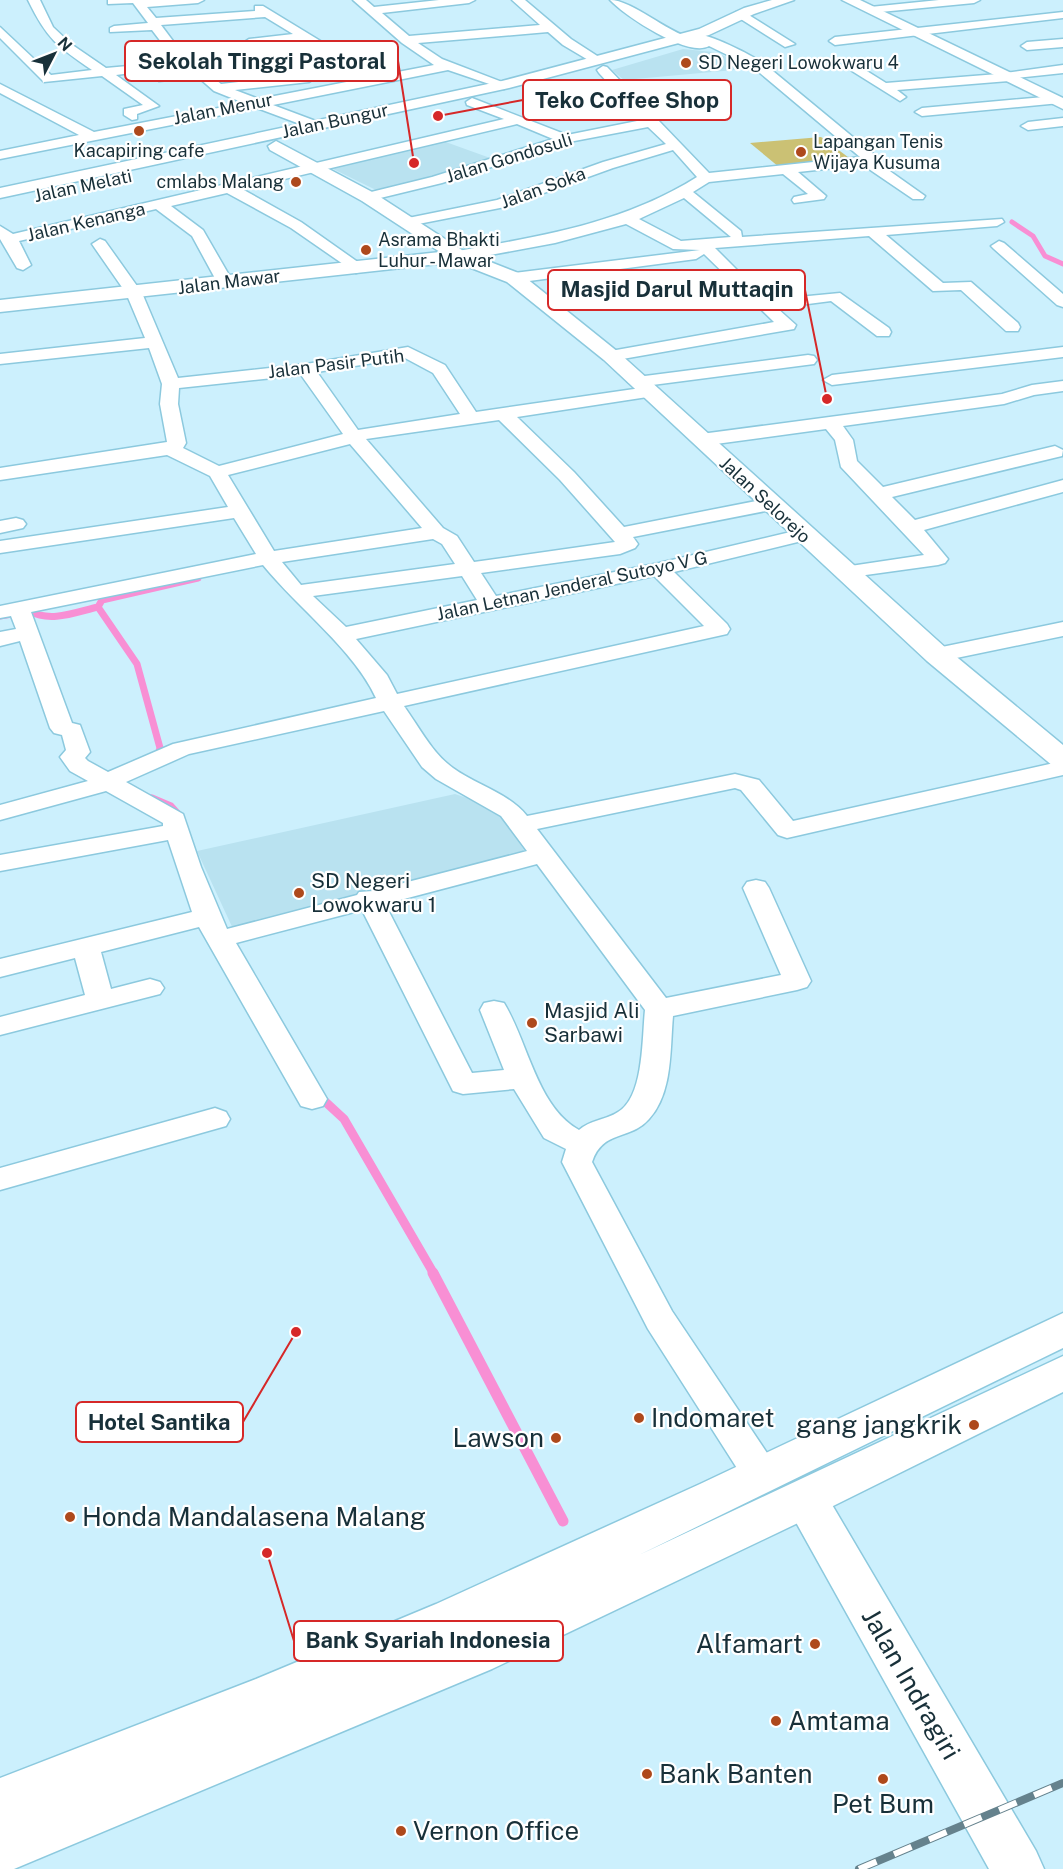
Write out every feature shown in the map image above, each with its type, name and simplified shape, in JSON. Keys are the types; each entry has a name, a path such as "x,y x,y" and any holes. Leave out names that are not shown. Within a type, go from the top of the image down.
{"main road":[{"path":"692,37 737,16 787,0"},
{"path":"849,0 914,31 935,44 1059,102"},
{"name":"Jalan Melati","path":"0,204 46,187 276,146 569,79 601,65 692,37"},
{"name":"Jalan Bungur","path":"0,193 46,187 552,73 601,65"},
{"path":"552,73 569,79"},
{"path":"276,146 368,197 458,256"},
{"name":"Jalan Mawar","path":"0,306 458,256"},
{"name":"Jalan Selorejo","path":"458,256 514,278 611,356 802,535 937,656 964,675 1063,760"},
{"path":"0,1803 362,1658 535,1581 762,1476 1063,1329"},
{"path":"0,1849 475,1654 805,1499 1063,1373"},
{"name":"Jalan Indragiri","path":"805,1499 1018,1869"}],"street":[{"path":"34,0 41,23 79,57 153,106 128,114 146,124"},
{"path":"112,2 198,0"},
{"path":"359,0 406,40 447,66 504,85"},
{"path":"372,11 469,0"},
{"path":"518,0 549,28 601,65 651,122 676,145 705,178"},
{"path":"616,0 692,37 719,46 758,64 869,162 918,196"},
{"path":"734,0 737,16 789,44"},
{"path":"870,10 974,0"},
{"path":"136,1 171,48 218,88 316,126"},
{"path":"114,30 263,10 364,73 383,80"},
{"path":"835,41 1063,15"},
{"path":"4,28 45,78 149,67"},
{"path":"406,40 549,28"},
{"path":"249,43 308,36"},
{"path":"1027,46 1063,43"},
{"path":"133,52 161,77 220,71"},
{"path":"79,57 100,55"},
{"name":"Jalan Menur","path":"2,153 447,66"},
{"path":"886,87 1063,69"},
{"path":"858,70 920,110 1059,102"},
{"path":"218,88 258,82 364,73"},
{"path":"258,82 280,98"},
{"path":"0,88 89,135"},
{"path":"472,102 566,140"},
{"name":"Jalan Kenanga","path":"5,235 160,205 518,120"},
{"name":"Jalan Gondosuli","path":"368,197 437,180 566,140 651,122"},
{"path":"1028,126 1063,122"},
{"name":"Jalan Soka","path":"408,222 500,204 608,165 676,145"},
{"path":"458,256 557,238 631,220 685,192 705,178 869,162"},
{"path":"788,171 819,196 799,200"},
{"path":"231,189 296,225 356,267"},
{"path":"685,192 736,234"},
{"path":"160,205 198,233 225,282"},
{"path":"631,220 673,245 705,248 763,305 787,324 786,338 869,416"},
{"path":"514,278 705,248 872,231 997,222"},
{"path":"872,231 939,288 965,285 1012,327"},
{"path":"5,235 23,265"},
{"path":"0,474 170,449 177,444 169,404 171,384 134,293 100,244"},
{"path":"999,246 1063,302"},
{"path":"763,305 834,296 882,332"},
{"path":"611,356 786,338"},
{"path":"0,358 154,342"},
{"name":"Jalan Pasir Putih","path":"171,384 306,369 408,352 416,354 439,369 471,418"},
{"path":"832,381 1063,352"},
{"path":"218,472 354,437 504,414 642,387 808,360"},
{"path":"306,369 354,437 436,532 450,540 490,604"},
{"path":"701,440 1005,399 1032,390 1063,386"},
{"path":"296,592 620,548 628,544 567,476 504,414"},
{"path":"830,421 843,440 848,463 911,527 938,559 844,572"},
{"path":"170,449 218,472 268,558 296,592 341,635 379,681 389,701 431,762 460,784 497,802 520,825 659,1009 651,1083 645,1102 639,1112 589,1136 581,1144 577,1162 660,1320 762,1476"},
{"path":"878,494 1055,452"},
{"path":"911,527 1063,486"},
{"path":"620,534 771,504"},
{"path":"0,547 126,526 240,512"},
{"path":"0,639 18,616 268,558 436,532"},
{"name":"Jalan Letnan Jenderal Sutoyo V G","path":"341,635 659,569 802,535"},
{"path":"0,813 64,798 161,757 389,701 541,670 719,629 659,569"},
{"path":"18,616 52,695 62,728 72,730 78,752 72,757 80,766 174,819 188,867 312,1099"},
{"path":"937,656 1063,629"},
{"path":"520,825 735,781 750,785 787,830 1063,768"},
{"path":"0,863 178,831"},
{"path":"0,968 86,948 222,932 543,855"},
{"path":"659,1009 797,981 756,888"},
{"path":"368,898 400,956 463,1084 522,1078"},
{"path":"86,948 100,1000"},
{"path":"0,1026 150,988"},
{"path":"494,1010 522,1078 555,1130 581,1144"},
{"path":"0,1179 215,1119"}],"shaded area":[{"name":"SD Negeri Lowokwaru 4","path":"683,49 713,52 727,57 745,69 624,80 612,70"},
{"name":"Lapangan Tenis Wijaya Kusuma","path":"821,137 852,160 779,167 750,143"},
{"path":"443,141 493,159 454,172 378,191 329,167"},
{"name":"SD Negeri Lowokwaru 1","path":"455,794 476,801 501,816 528,856 234,931 197,851"}],"waterway":[{"path":"1012,222 1033,236 1045,256 1063,264"},
{"path":"98,607 102,600 198,578"},
{"path":"0,616 30,611 55,616 98,607"},
{"path":"98,607 137,664 160,748 156,760"},
{"path":"152,798 171,806 181,817"},
{"path":"318,1095 344,1119 434,1274"},
{"path":"433,1273 563,1521"}],"tunnel":[{"path":"144,51 169,48"}],"railway":[{"path":"859,1869 1063,1783"}],"place":[{"name":"SD Negeri Lowokwaru 4","path":"686,63"},
{"name":"Teko Coffee Shop","path":"438,116"},
{"name":"Kacapiring cafe","path":"139,131"},
{"name":"Lapangan Tenis Wijaya Kusuma","path":"801,152"},
{"name":"Sekolah Tinggi Pastoral","path":"414,163"},
{"name":"cmlabs Malang","path":"296,182"},
{"name":"Asrama Bhakti Luhur - Mawar","path":"366,250"},
{"name":"Masjid Darul Muttaqin","path":"827,399"},
{"name":"SD Negeri Lowokwaru 1","path":"299,893"},
{"name":"Masjid Ali Sarbawi","path":"532,1023"},
{"name":"Hotel Santika","path":"296,1332"},
{"name":"Indomaret","path":"639,1418"},
{"name":"gang jangkrik","path":"974,1425"},
{"name":"Lawson","path":"556,1438"},
{"name":"Honda Mandalasena Malang","path":"70,1517"},
{"name":"Bank Syariah Indonesia","path":"267,1553"},
{"name":"Alfamart","path":"815,1644"},
{"name":"Amtama","path":"776,1721"},
{"name":"Bank Banten","path":"647,1774"},
{"name":"Pet Bum","path":"883,1779"},
{"name":"Vernon Office","path":"401,1831"}]}
